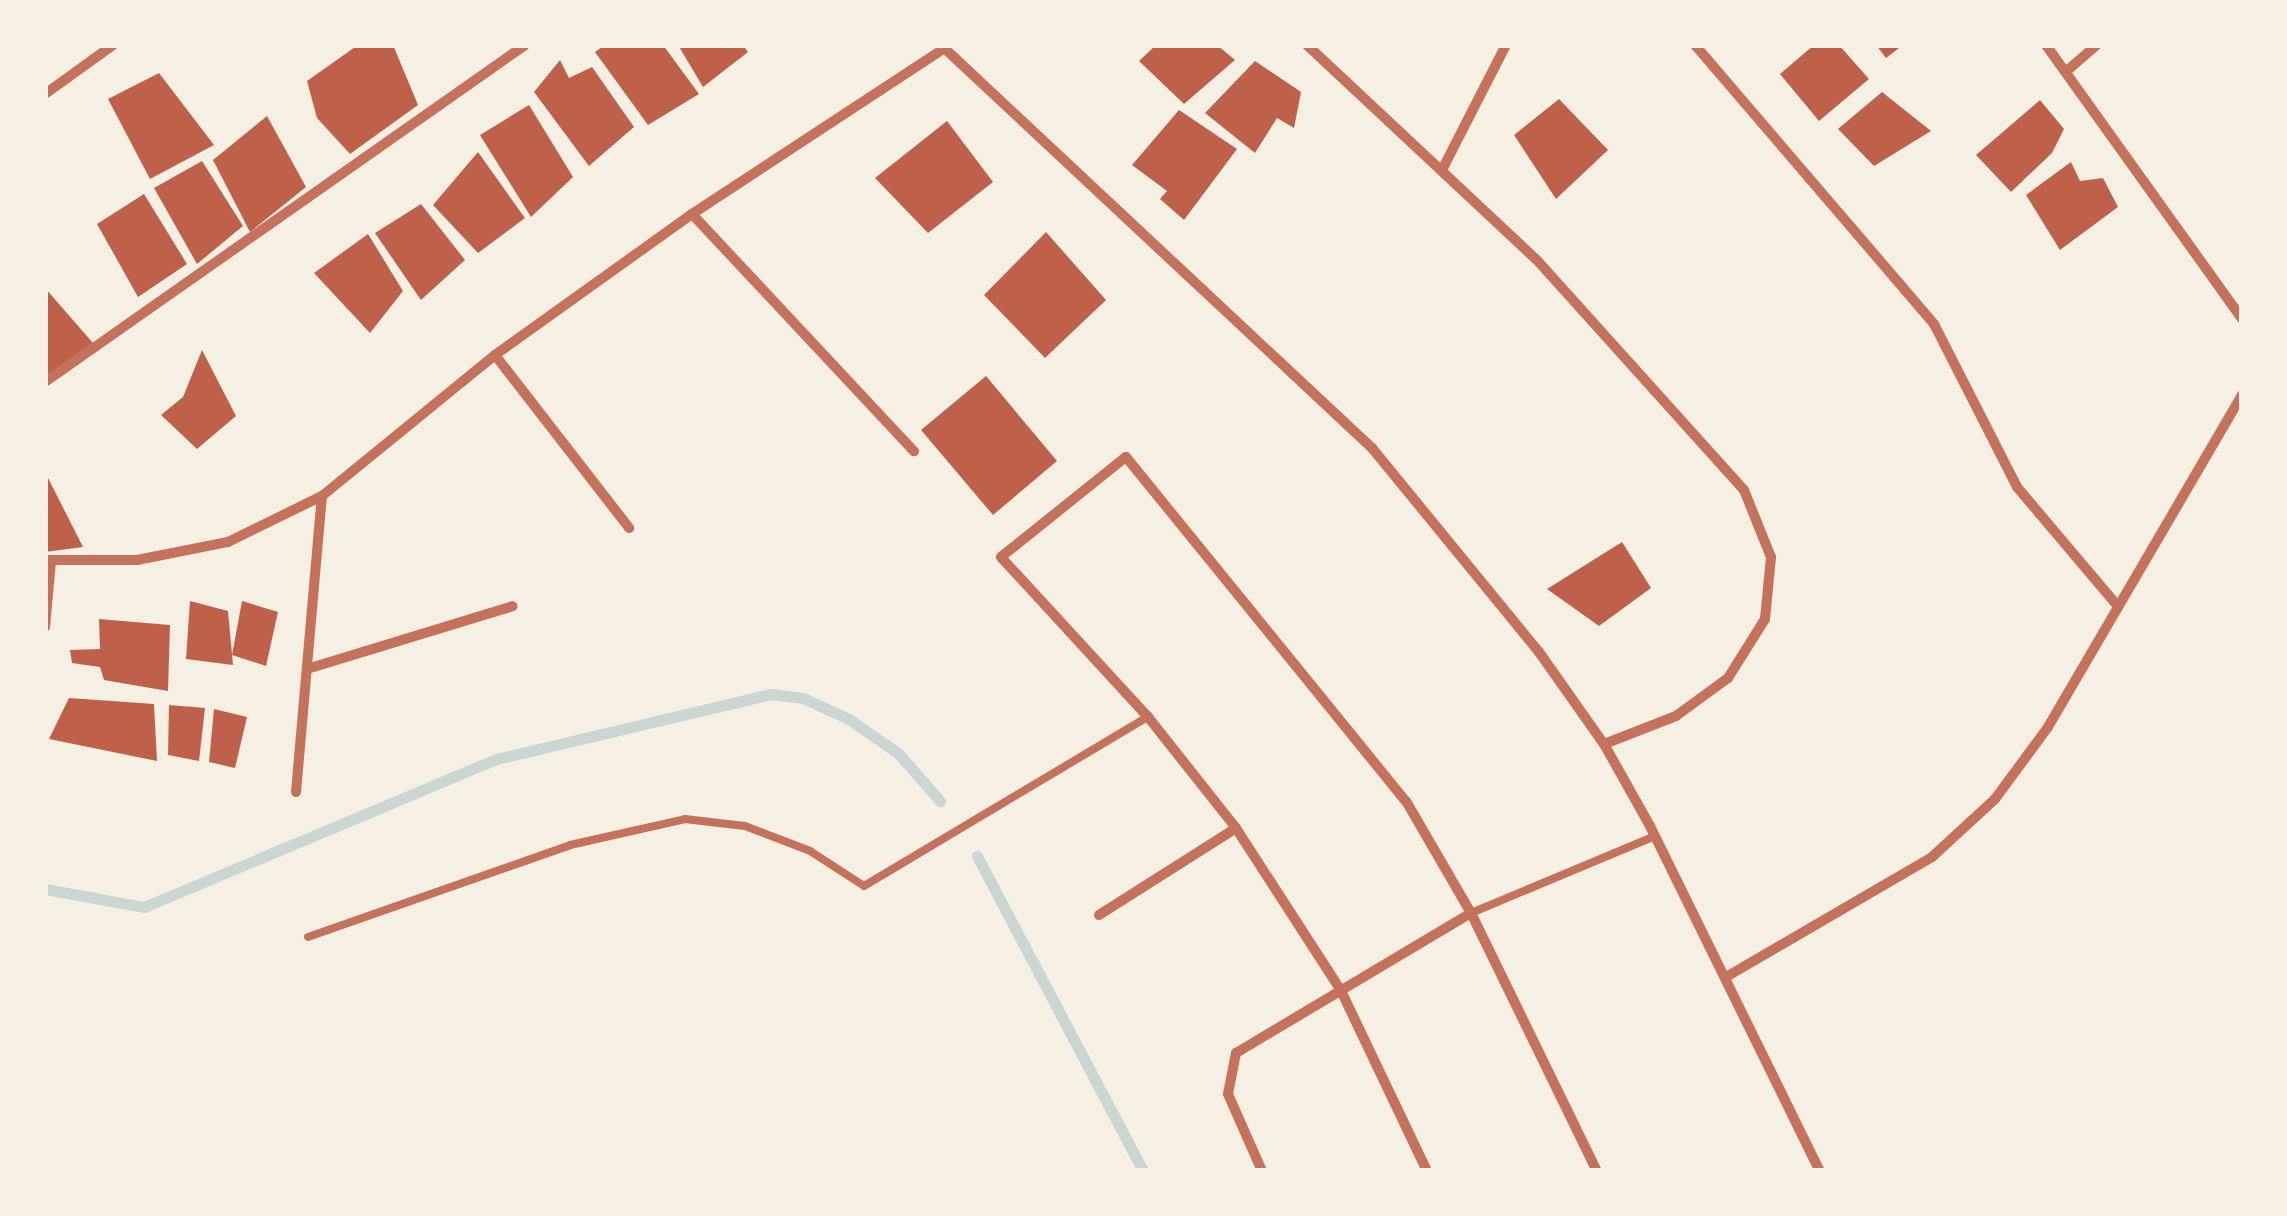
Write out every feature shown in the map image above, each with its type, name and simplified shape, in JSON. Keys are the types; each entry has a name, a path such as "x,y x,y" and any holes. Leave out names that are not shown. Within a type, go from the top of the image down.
{"street":[{"path":"45,94 113,45"},
{"path":"45,382 525,45"},
{"path":"1307,45 1444,168 1536,259 1744,490 1771,557 1765,619 1728,678 1676,716 1604,744"},
{"path":"1444,168 1506,45"},
{"path":"1695,45 1934,324 2017,487 2052,536 2115,603"},
{"path":"2046,45 2069,69 2242,319"},
{"path":"2069,69 2097,45"},
{"path":"45,627 48,560 137,560 228,542 322,496 495,356 692,214 945,46 1372,448 1516,623 1604,744 1726,976 1820,1171"},
{"path":"692,214 914,451"},
{"path":"495,356 628,528"},
{"path":"1726,976 1932,857 1995,799 2048,727 2115,603 2242,395"},
{"path":"1427,1171 1340,989 1236,828 1148,717 1002,557 1126,457 1354,732 1406,801 1470,913 1596,1171"},
{"path":"296,792 322,496"},
{"path":"307,669 512,606"},
{"path":"1099,915 1236,828"},
{"path":"1262,1171 1228,1094 1229,1066 1245,1046 1470,913"}],"lane":[{"path":"308,937 570,845 684,819 745,826 810,851 864,886 1148,717"},
{"path":"1470,913 1655,836"}],"building":[{"path":"358,45 393,45 418,105 350,154 317,118 307,81"},
{"path":"605,45 663,45 699,94 648,125 595,52"},
{"path":"678,45 743,45 748,52 703,87"},
{"path":"1156,45 1217,45 1235,60 1184,104 1139,61"},
{"path":"1814,45 1839,45 1869,79 1819,121 1780,74"},
{"path":"1876,45 1903,45 1886,58"},
{"path":"560,60 569,78 592,67 634,127 589,166 534,92"},
{"path":"1255,61 1301,92 1294,128 1277,118 1255,153 1205,113"},
{"path":"159,73 214,145 150,179 108,99"},
{"path":"1882,92 1931,131 1874,166 1838,129"},
{"path":"1559,99 1608,150 1556,199 1514,135"},
{"path":"2040,100 2064,129 2052,153 2011,192 1976,155"},
{"path":"529,105 573,177 531,217 480,135"},
{"path":"1179,110 1237,149 1184,220 1160,199 1167,191 1132,165"},
{"path":"267,116 306,187 250,232 213,160"},
{"path":"947,121 993,182 928,233 875,178"},
{"path":"478,152 525,218 478,253 433,205"},
{"path":"202,161 243,226 197,264 154,188"},
{"path":"2071,162 2080,181 2103,178 2118,207 2060,250 2026,195"},
{"path":"144,194 187,264 138,297 97,224"},
{"path":"421,204 465,260 421,300 375,233"},
{"path":"1046,232 1106,300 1045,358 984,295"},
{"path":"368,234 403,291 370,333 314,273"},
{"path":"45,288 93,343 45,377"},
{"path":"202,350 236,416 197,449 161,415 183,397"},
{"path":"986,376 1057,461 993,515 921,430"},
{"path":"45,472 83,547 45,552"},
{"path":"1622,542 1651,588 1599,626 1547,589"},
{"path":"190,601 228,611 233,665 186,659"},
{"path":"242,601 278,612 266,666 232,655"},
{"path":"99,619 170,625 168,691 104,680 100,667 72,663 70,650 100,649"},
{"path":"69,698 154,704 157,761 49,739"},
{"path":"169,705 205,708 199,761 168,755"},
{"path":"214,709 247,717 235,768 209,762"}],"waterway":[{"path":"45,889 144,907 496,759 770,694 803,698 849,719 898,753 940,801"},
{"path":"977,856 1143,1171"}]}
